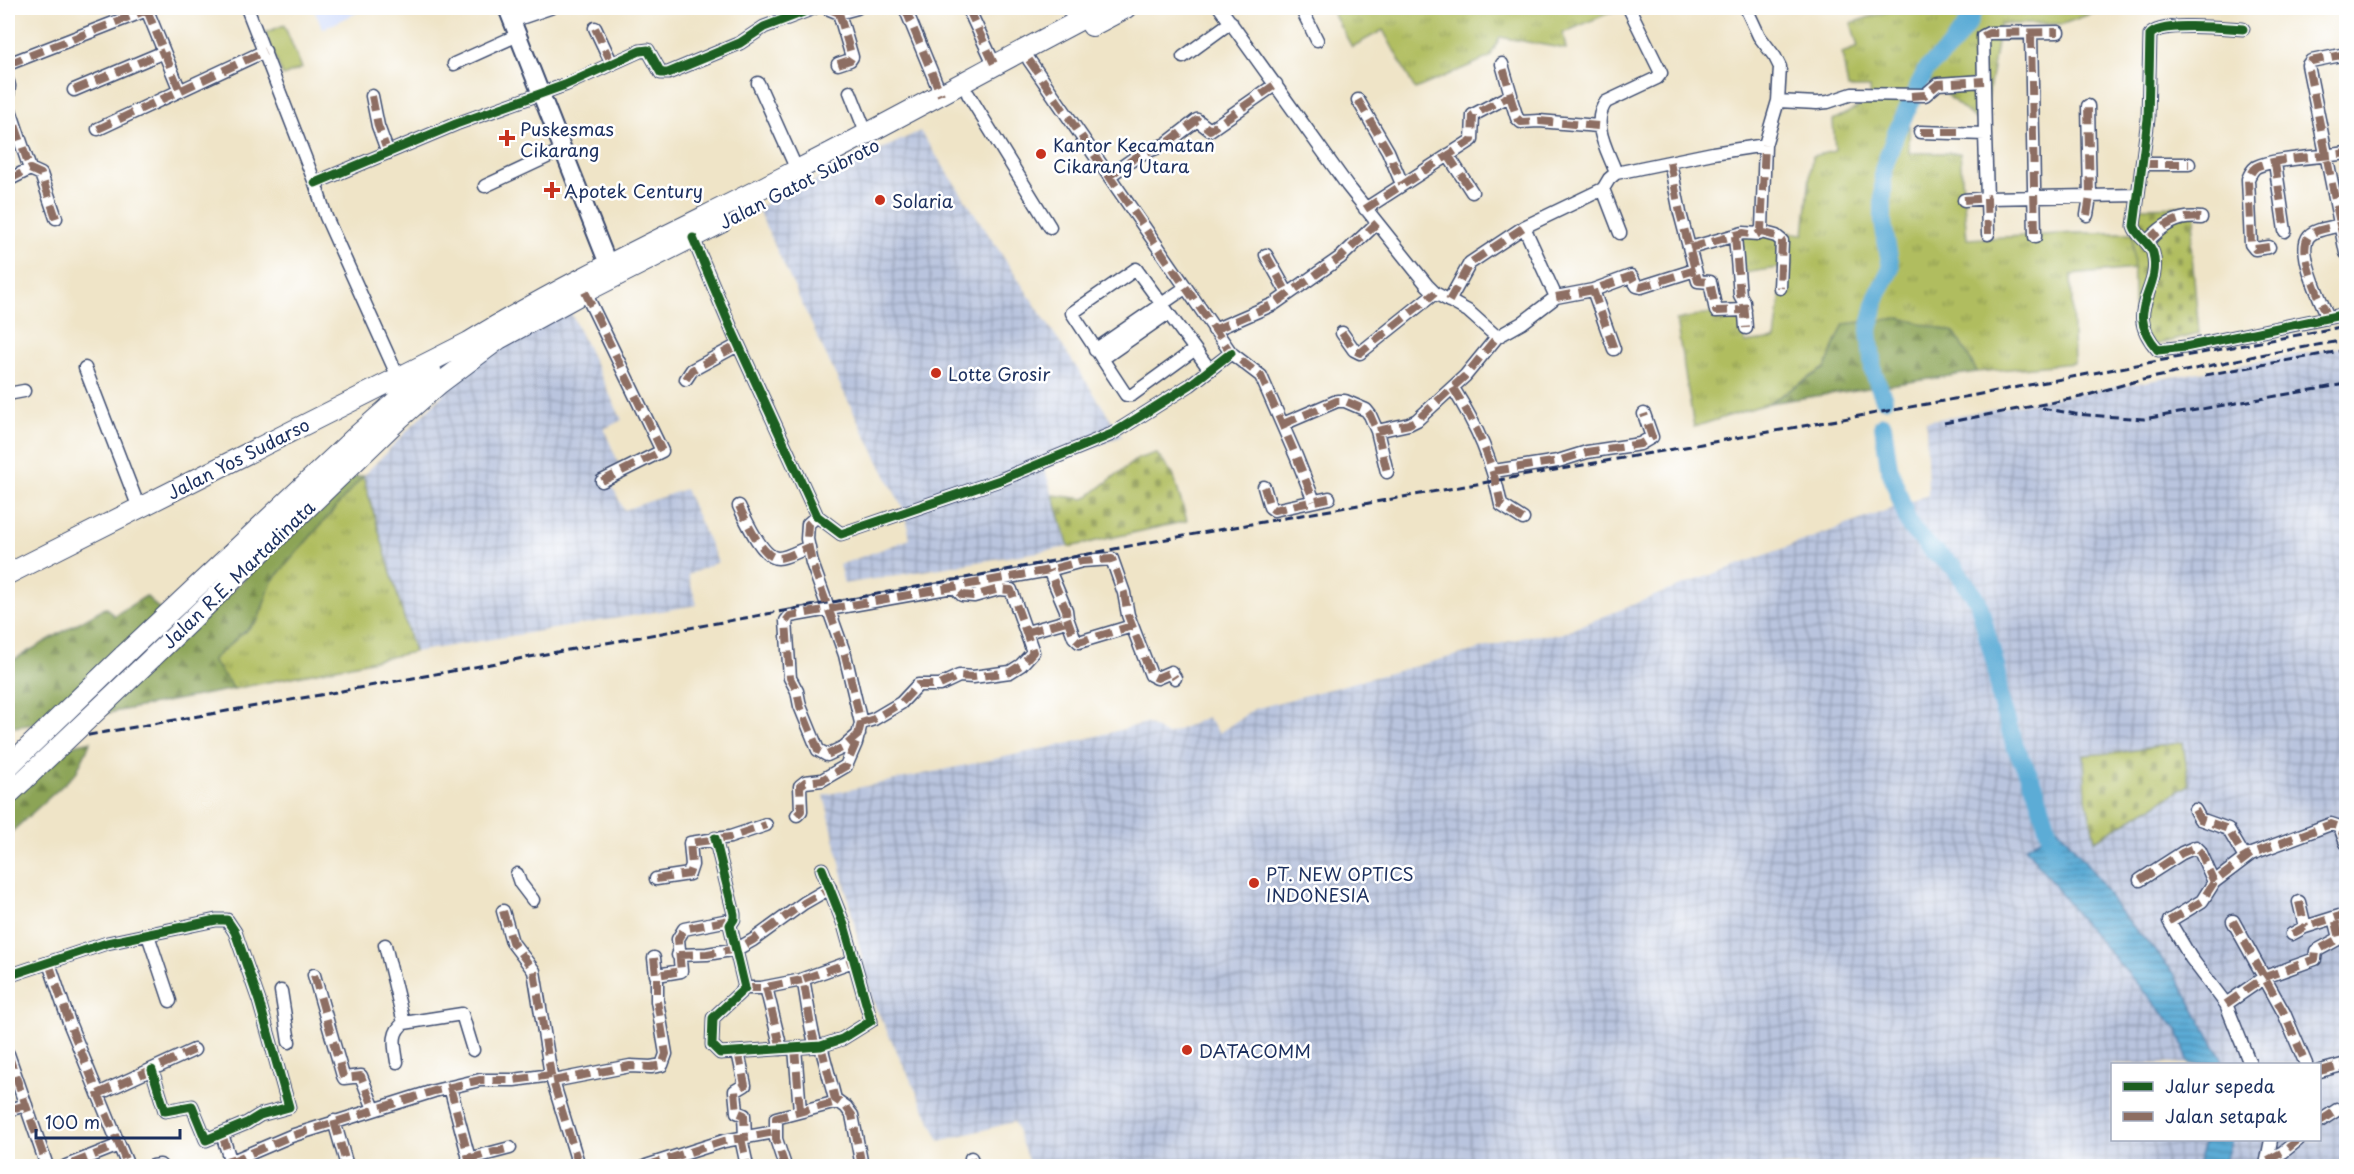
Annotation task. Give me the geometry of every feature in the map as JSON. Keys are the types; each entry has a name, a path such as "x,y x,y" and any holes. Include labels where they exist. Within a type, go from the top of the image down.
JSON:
{"highway":[{"name":"Jalan Gatot Subroto","path":"471,350 515,314 608,264 867,135 995,66 1072,14 1103,8"},
{"name":"Jalan Gatot Subroto","path":"471,350 499,339 585,292 693,238 968,94 1126,8"},
{"name":"Jalan Yos Sudarso","path":"8,574 398,377 471,350"},
{"name":"Jalan R.E. Martadinata","path":"8,767 411,386 471,350"},
{"name":"Jalan R.E. Martadinata","path":"8,795 471,350"},
{"path":"339,407 353,412 357,417 358,423 354,438"}],"main road":[{"path":"512,21 608,264"}],"street":[{"path":"247,8 266,51 341,255 398,377"},
{"path":"454,64 512,21 550,8"},
{"path":"315,183 647,50 661,73 668,73 740,43 764,27 814,8"},
{"path":"827,8 839,13 857,8"},
{"path":"905,8 941,95"},
{"path":"968,8 995,66"},
{"path":"1221,8 1365,209 1435,293 1468,311 1497,337"},
{"path":"1301,8 1317,40"},
{"path":"1616,173 1598,126 1603,106 1606,102 1657,78 1661,73 1629,8"},
{"path":"1746,8 1759,36 1775,57 1779,68 1778,101 1765,145 1761,232"},
{"path":"8,64 149,9 180,90"},
{"path":"838,64 852,57 839,13"},
{"path":"1183,57 1231,22"},
{"path":"2242,28 2174,27 2152,32 2149,39 2148,119 2134,226 2153,254 2154,268 2141,315 2142,323 2149,339 2158,350 2185,347 2346,314"},
{"path":"595,28 612,64"},
{"path":"1988,234 1983,36 1989,33 2058,32"},
{"path":"2031,34 2035,237"},
{"path":"99,129 266,51"},
{"path":"74,90 164,52"},
{"path":"2346,55 2308,63 2346,253"},
{"path":"1029,60 1214,330 1231,353 1261,376 1314,501"},
{"path":"1502,64 1517,118 1521,122 1539,120 1598,126"},
{"path":"1778,101 1817,103 1852,94 1925,95 1938,84 1984,81"},
{"path":"8,82 8,95"},
{"path":"758,83 797,170"},
{"path":"1109,176 1139,155 1166,144 1197,120 1210,130 1276,84"},
{"path":"850,92 867,135"},
{"path":"968,94 1050,227"},
{"path":"372,96 378,126 387,153"},
{"path":"1365,209 1472,140 1473,115 1510,96"},
{"path":"1358,100 1388,151 1402,184"},
{"path":"8,104 13,138 30,169 41,174 56,218"},
{"path":"2087,215 2090,197 2088,106"},
{"path":"1920,132 1985,134"},
{"path":"1449,301 1470,264 1524,227 1603,189 1616,173 1765,145"},
{"path":"485,186 562,150"},
{"path":"2269,248 2255,249 2252,244 2248,179 2250,173 2257,167 2275,163 2346,153"},
{"path":"1448,155 1472,192"},
{"path":"1670,162 1680,213 1698,281 1710,282 1716,310 1745,310"},
{"path":"2275,163 2285,231"},
{"path":"2142,164 2189,164"},
{"path":"8,180 30,169"},
{"path":"1603,189 1620,233"},
{"path":"1964,200 2138,195"},
{"path":"2147,242 2160,229 2175,220 2186,216 2201,218"},
{"path":"1214,330 1268,307 1288,294 1341,256 1377,223"},
{"path":"2328,317 2308,265 2305,246 2310,235 2315,232 2340,225"},
{"path":"1524,227 1556,297"},
{"path":"1689,248 1743,233 1756,235 1761,232 1776,236 1782,241 1780,288"},
{"path":"1735,237 1740,295 1744,299 1746,328"},
{"path":"693,238 738,345 818,516 834,530 845,534 1000,480 1120,430 1210,370 1231,353"},
{"path":"1266,255 1288,294"},
{"path":"1194,350 1129,396 1098,355 1072,313 1134,269 1210,370"},
{"path":"1377,431 1413,423 1453,388 1497,337 1522,323 1556,297 1593,290 1631,276 1636,286 1641,287 1695,270"},
{"path":"1098,355 1165,309 1185,288"},
{"path":"1593,290 1614,349"},
{"path":"585,292 662,451 602,481"},
{"path":"1342,333 1354,350 1360,353 1435,293"},
{"path":"686,379 692,370 738,345"},
{"path":"85,368 139,508"},
{"path":"1453,388 1475,426 1494,471 1500,505 1523,519"},
{"path":"8,394 24,391"},
{"path":"1283,424 1341,401 1368,412 1377,431 1387,472"},
{"path":"1494,471 1558,461 1587,452 1640,444 1652,437 1644,414"},
{"path":"1264,487 1270,507 1274,510 1329,498"},
{"path":"739,506 756,539 773,556 778,558 809,547"},
{"path":"797,815 801,812 800,786 806,782 822,780 846,766 860,729 845,655 826,608 809,547 808,524 818,516"},
{"path":"953,586 962,595 971,596 999,589 1011,590 1034,652 1015,670 995,675 959,676 940,685 920,684 901,703 860,729 834,753 827,755 820,753 790,678 786,647 787,618 826,608 953,586 1049,570 1082,561 1112,559 1132,626 1152,677 1171,672 1175,678"},
{"path":"1049,570 1066,610 1074,637 1079,642 1132,626"},
{"path":"1027,632 1063,622 1067,618"},
{"path":"2195,810 2200,819 2228,829 2245,858"},
{"path":"2249,1063 2238,1029 2226,1004 2191,958 2169,921 2205,898 2214,882 2245,858 2267,847 2331,824 2340,827 2346,843"},
{"path":"656,879 689,874 692,864 689,844 734,836 766,825"},
{"path":"715,838 734,919 730,925 746,988"},
{"path":"2140,880 2182,853 2196,848 2200,851 2214,882"},
{"path":"822,869 844,925 871,1021 842,1039 818,1046 725,1054 715,1051 712,1045 712,1022 715,1015 746,988 766,987 802,980 853,962"},
{"path":"517,874 520,883 532,900"},
{"path":"678,955 706,954 737,949 830,888"},
{"path":"2299,902 2305,927"},
{"path":"503,911 512,942 534,971 552,1078 579,1167"},
{"path":"2226,1004 2265,977 2315,959 2317,950 2338,941 2341,916 2305,927 2292,934"},
{"path":"657,975 681,971 678,939 684,928 734,919"},
{"path":"8,976 107,943 227,920 235,932 259,1001 289,1105 286,1108 260,1115 205,1140 192,1106 165,1111 152,1070"},
{"path":"2233,921 2295,1034 2305,1063"},
{"path":"148,934 170,1001"},
{"path":"384,945 404,1023"},
{"path":"222,1134 231,1164 291,1136 334,1121 480,1080 552,1078 630,1066 657,1066 664,1063 666,1054 657,1001 657,975 654,958"},
{"path":"49,963 70,1025 128,1167"},
{"path":"314,975 343,1076 344,1078 362,1077 374,1109"},
{"path":"802,980 806,993 809,1024 837,1102 846,1107 852,1115 862,1167"},
{"path":"766,987 782,1049"},
{"path":"281,991 289,1042"},
{"path":"397,1062 393,1038 395,1032 404,1023 462,1014 473,1050"},
{"path":"795,1048 800,1111"},
{"path":"98,1094 194,1050"},
{"path":"738,1052 745,1085 735,1091 734,1095 737,1112 744,1115 743,1137 747,1167"},
{"path":"8,1054 47,1167"},
{"path":"2321,1070 2346,1064"},
{"path":"450,1087 470,1163 510,1148"},
{"path":"784,1167 775,1132 776,1118 837,1102"},
{"path":"8,1110 26,1106"},
{"path":"2321,1120 2337,1110"},
{"path":"334,1121 347,1167"},
{"path":"646,1167 716,1143 775,1132"},
{"path":"2267,1163 2271,1141"},
{"path":"2267,1163 2297,1141"},
{"path":"66,1167 119,1145"},
{"path":"153,1167 160,1165 162,1167"}],"shaded area":[{"path":"313,8 367,8 323,29"},
{"path":"920,131 1122,436 1044,467 1069,547 844,584 839,565 910,539 905,513 842,389 757,208"},
{"path":"567,305 622,420 604,429 619,464 605,471 624,510 685,489 718,562 688,575 697,605 414,652 363,476 454,383 497,346"},
{"path":"2346,346 2346,1166 1030,1166 1014,1122 940,1141 872,1000 824,795 1070,743 1146,723 1167,735 1207,717 1219,733 1254,709 1529,636 1560,634 1659,594 1928,495 1926,421"}],"green space":[{"path":"1330,8 1620,8 1563,33 1566,49 1500,37 1490,57 1415,89 1383,30 1352,47"},
{"path":"1898,8 2106,8 2063,24 2000,24 1985,116 1975,119 1930,81 1910,85 1909,153 1960,153 1967,239 2077,233 2133,233 2134,269 2071,275 2074,363 1977,372 1954,332 1844,324 1825,368 1769,403 1694,427 1676,320 1745,306 1745,343 1775,339 1784,267 1744,273 1738,228 1804,234 1812,156 1835,151 1833,120 1871,101 1870,88 1848,88 1842,53 1858,47 1851,23"},
{"path":"284,25 302,68 283,76 265,33"},
{"path":"2198,206 2191,244 2199,334 2150,346 2134,311 2133,207"},
{"path":"1901,318 1954,332 1977,372 1769,403 1825,368 1844,324"},
{"path":"1156,453 1173,474 1187,521 1069,547 1053,495 1085,499 1137,459"},
{"path":"363,476 414,652 234,689 211,661 258,620 272,581"},
{"path":"363,476 272,581 258,620 212,660 234,689 103,714 8,728 8,663 106,607 114,616 146,596 185,635 344,484 354,477"},
{"path":"91,741 76,773 8,835 8,760"},
{"path":"2183,742 2189,785 2095,840 2086,798 2084,755 2123,752"}],"water":[{"path":"2058,828 2095,874 2117,908 2174,973 2224,1063 2189,1063 2178,1030 2085,925 2025,847"},
{"path":"2203,1141 2232,1141 2223,1166 2197,1166"}],"waterway":[{"path":"1884,399 1873,371 1869,330 1877,296 1891,268 1883,223 1883,170 1896,133 1926,70 1953,44 1970,20 1974,8"},
{"path":"1883,425 1889,467 1910,527 1933,551 1954,567 1978,601 1996,667 2000,699 2015,746 2035,787 2056,855"}],"railway":[{"path":"8,749 314,696 2346,326"},
{"path":"1944,423 2081,397 2133,382 2260,355 2346,340"},
{"path":"2205,375 2346,350"},
{"path":"2042,408 2075,414 2144,419 2346,384"}],"marked path":[{"path":"8,64 152,8"},
{"path":"827,8 839,13 857,8"},
{"path":"905,8 941,95"},
{"path":"968,8 995,66"},
{"path":"147,10 180,91"},
{"path":"838,64 852,57 839,13"},
{"path":"595,28 612,64"},
{"path":"1983,36 1989,33 2058,32"},
{"path":"2031,34 2035,237"},
{"path":"98,129 265,51"},
{"path":"74,90 164,52"},
{"path":"2346,54 2311,61 2308,65 2346,253"},
{"path":"1029,60 1231,353 1261,376 1314,501"},
{"path":"1365,209 1472,140 1473,115 1511,95 1502,64"},
{"path":"1911,96 1925,95 1938,84 1984,81"},
{"path":"8,82 8,95"},
{"path":"1109,176 1139,155 1166,144 1197,120 1210,130 1276,84"},
{"path":"372,96 378,126 388,153"},
{"path":"1510,96 1517,118 1521,122 1539,121 1598,126"},
{"path":"1358,100 1388,151 1402,184"},
{"path":"8,104 30,169"},
{"path":"2087,215 2090,197 2088,106"},
{"path":"1920,132 1963,132"},
{"path":"1690,248 1743,233 1756,235 1761,232 1765,145"},
{"path":"2269,247 2255,249 2251,244 2248,179 2253,169 2275,162 2346,153"},
{"path":"1448,155 1472,192"},
{"path":"1670,162 1680,213 1698,281 1710,282 1716,311 1745,310"},
{"path":"2275,163 2285,231"},
{"path":"2142,164 2189,164"},
{"path":"8,180 30,169 41,174 56,218"},
{"path":"1964,200 1987,198 1988,234"},
{"path":"2147,242 2171,222 2185,218 2201,218"},
{"path":"1214,330 1274,304 1341,257 1377,223"},
{"path":"2328,317 2307,264 2306,243 2309,236 2315,232 2340,225"},
{"path":"1449,301 1470,263 1524,227"},
{"path":"1761,232 1776,236 1782,241 1780,288"},
{"path":"1735,236 1740,295 1744,302 1746,328"},
{"path":"1266,255 1288,294"},
{"path":"1556,297 1593,290 1631,276 1637,286 1641,287 1695,270"},
{"path":"1593,290 1614,349"},
{"path":"585,292 662,451 602,481"},
{"path":"1342,333 1354,350 1360,353 1435,293"},
{"path":"1377,431 1417,420 1465,376 1497,337"},
{"path":"686,379 692,370 738,345"},
{"path":"1453,388 1483,445 1501,505 1523,519"},
{"path":"1283,424 1337,401 1345,401 1366,410 1377,431 1387,472"},
{"path":"1494,471 1558,461 1587,452 1640,444 1652,437 1644,414"},
{"path":"1264,487 1270,507 1274,510 1329,498"},
{"path":"739,506 760,545 772,556 785,557 809,547"},
{"path":"797,815 801,811 800,786 805,782 822,780 846,766 856,743 861,723 845,655 812,563 807,539 808,524 817,516"},
{"path":"859,734 844,747 827,755 818,750 800,706 797,691 790,678 786,621 790,616 1049,570 1082,561 1112,559 1124,593 1128,615 1151,675 1157,678 1171,672 1175,678"},
{"path":"1027,632 1063,622 1067,618 1066,610 1049,570"},
{"path":"861,723 874,719 901,703 918,685 940,685 959,676 973,677 1010,672 1021,665 1033,652 1011,590 999,589 974,596 962,595 953,586"},
{"path":"1067,618 1074,637 1079,642 1132,626"},
{"path":"2195,810 2200,819 2228,829 2245,858"},
{"path":"2169,921 2202,901 2214,882 2251,854 2331,824 2340,827 2346,843"},
{"path":"656,879 689,874 692,865 690,843 730,837 766,825"},
{"path":"2140,880 2182,853 2196,847 2214,882"},
{"path":"678,955 707,954 737,949 830,888"},
{"path":"2299,902 2305,927"},
{"path":"503,911 512,942 534,971 551,1075 579,1166"},
{"path":"2292,934 2305,927 2346,914"},
{"path":"2226,1004 2265,977 2315,959 2316,951 2340,938 2335,918"},
{"path":"553,1081 630,1066 662,1065 666,1054 657,1001 657,975 681,971 678,939 684,929 734,919"},
{"path":"2233,921 2284,1013 2306,1063"},
{"path":"654,958 657,975"},
{"path":"816,1046 803,979 853,961"},
{"path":"49,963 70,1025 119,1145 66,1166"},
{"path":"314,975 343,1076 344,1078 361,1076 374,1109"},
{"path":"745,988 761,988 802,980"},
{"path":"766,987 781,1049"},
{"path":"821,1046 835,1099 852,1115 862,1166"},
{"path":"795,1048 800,1111"},
{"path":"98,1094 194,1050"},
{"path":"738,1052 745,1085 735,1091 737,1112 744,1115 745,1137"},
{"path":"8,1054 47,1166"},
{"path":"2321,1071 2346,1064"},
{"path":"230,1162 291,1136 434,1091 480,1080 514,1080 551,1075"},
{"path":"450,1087 471,1166"},
{"path":"785,1166 776,1139 776,1118 837,1102"},
{"path":"8,1110 26,1105"},
{"path":"2321,1120 2337,1110"},
{"path":"334,1121 347,1166"},
{"path":"646,1166 724,1141 775,1132"},
{"path":"222,1134 232,1166"},
{"path":"741,1138 747,1166"},
{"path":"2268,1160 2297,1141"},
{"path":"119,1145 128,1166"},
{"path":"468,1159 510,1148"},
{"path":"971,1158 974,1166"},
{"path":"153,1166 161,1166"}],"cycle path":[{"path":"315,183 456,124 565,85 640,51 648,50 661,73 668,73 740,43 764,27 814,8"},
{"path":"2243,29 2179,27 2166,28 2150,35 2148,119 2134,226 2153,253 2155,266 2145,300 2143,323 2148,336 2158,350 2185,347 2346,314"},
{"path":"693,238 734,335 817,516 841,534 1000,480 1112,434 1190,385 1231,353"},
{"path":"715,838 734,914 730,925 745,988 713,1018 712,1045 720,1053 821,1046 842,1039 871,1021 844,925 822,869"},
{"path":"8,976 107,943 216,920 227,920 235,932 259,1001 289,1107 260,1115 206,1140 192,1106 165,1111 152,1070"}],"place":[{"name":"Puskesmas Cikarang","path":"507,138"},
{"name":"Kantor Kecamatan Cikarang Utara","path":"1041,154"},
{"name":"Apotek Century","path":"552,190"},
{"name":"Solaria","path":"880,200"},
{"name":"Lotte Grosir","path":"936,373"},
{"name":"PT. NEW OPTICS INDONESIA","path":"1254,883"},
{"name":"DATACOMM","path":"1187,1050"}]}
